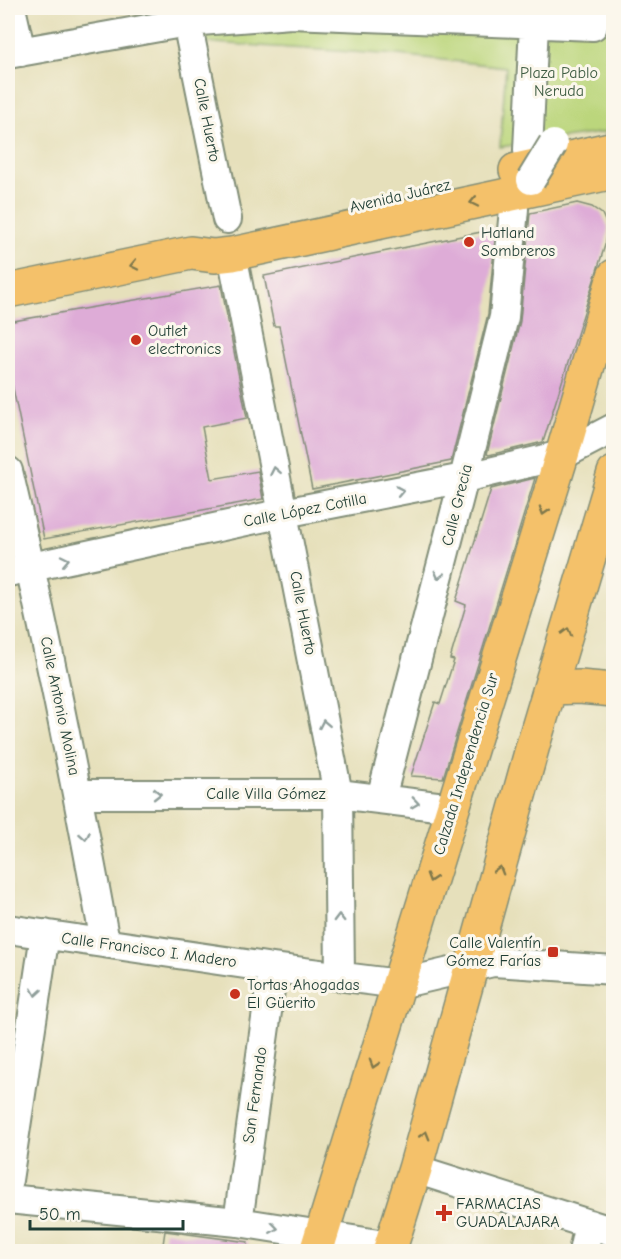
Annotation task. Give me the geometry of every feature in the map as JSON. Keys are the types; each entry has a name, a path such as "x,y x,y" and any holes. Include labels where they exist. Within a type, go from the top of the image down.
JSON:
{"main road":[{"name":"Avenida Juárez","path":"8,291 191,253 228,235 614,147"},
{"name":"Avenida Juárez","path":"191,253 214,256 232,254 614,172"},
{"name":"Calzada Independencia Sur","path":"319,1243 562,455 614,276"},
{"path":"390,1249 415,1169 614,473"},
{"path":"551,688 579,687 614,690"}],"street":[{"path":"11,8 14,53 187,21 291,10 534,24 594,17"},
{"name":"Calle Huerto","path":"187,21 227,219"},
{"path":"531,180 540,147 534,24"},
{"name":"Calle Grecia","path":"381,798 504,317 514,209"},
{"name":"Calle Huerto","path":"232,254 338,794 340,976"},
{"name":"Calle López Cotilla","path":"19,569 464,478 562,455 606,432"},
{"name":"Calle Antonio Molina","path":"8,471 19,569 78,794 105,942"},
{"name":"Calle Villa Gómez","path":"78,794 338,794 453,808"},
{"name":"Calle Francisco I. Madero","path":"8,929 399,984"},
{"path":"8,1180 45,934"},
{"path":"399,984 493,962 614,970"},
{"name":"San Fernando","path":"238,1222 273,968"},
{"path":"415,1169 595,1236"},
{"path":"8,1199 238,1222 319,1243 390,1249"}],"green space":[{"name":"Plaza Pablo Neruda","path":"192,8 613,8 613,131 500,147 506,67 398,55 199,42"}],"building":[{"path":"577,203 592,207 602,214 608,227 606,242 543,442 489,455 487,454 520,321 530,213"},
{"path":"496,229 488,314 451,461 312,489 279,326 274,326 264,276"},
{"path":"221,285 247,418 202,427 212,479 258,471 263,499 44,539 8,364 8,322"},
{"path":"535,478 443,778 411,776 435,702 440,704 454,660 450,659 466,605 456,601 491,489"},
{"path":"165,1231 248,1242 247,1251 162,1251"}],"place":[{"name":"Hatland Sombreros","path":"469,242"},
{"name":"Outlet electronics","path":"136,340"},
{"name":"Calle Valentín Gómez Farías","path":"553,952"},
{"name":"Tortas Ahogadas El Güerito","path":"235,994"},
{"name":"FARMACIAS GUADALAJARA","path":"444,1213"}]}
